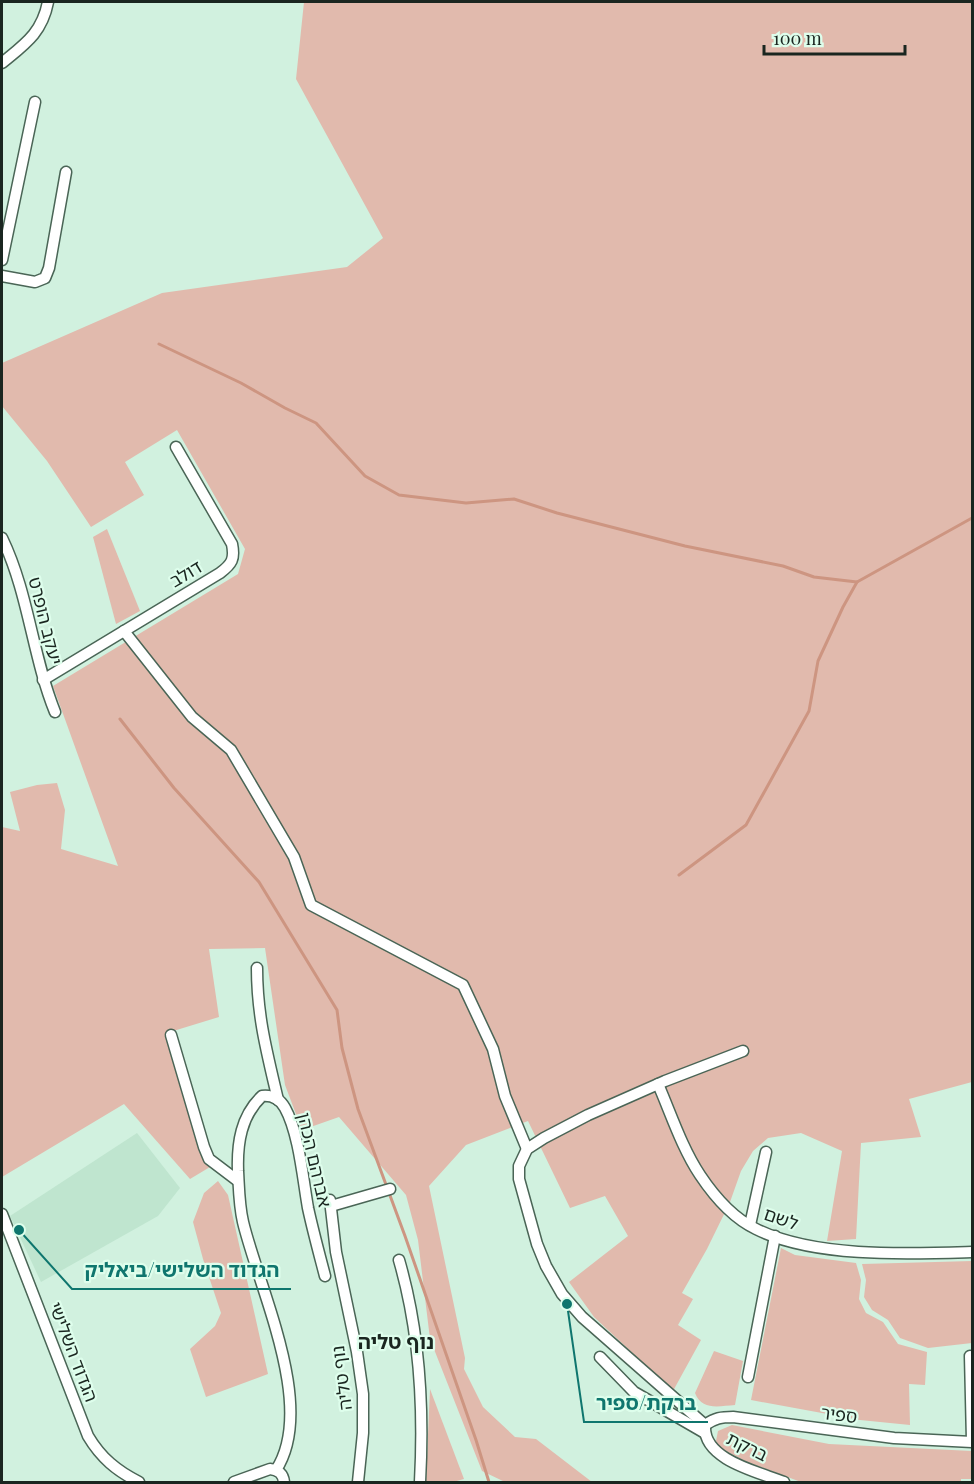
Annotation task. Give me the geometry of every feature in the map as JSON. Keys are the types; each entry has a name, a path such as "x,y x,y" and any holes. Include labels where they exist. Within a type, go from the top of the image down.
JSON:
{"street":[{"path":"2,63 33,37 45,17 48,2"},
{"path":"2,260 35,102"},
{"path":"2,276 35,282 45,278 49,268 66,172"},
{"name":"דולב","path":"43,680 220,573 231,564 234,555 226,531 176,447"},
{"name":"יעקב הופרט","path":"2,538 24,597 43,680 54,712"},
{"path":"124,631 192,717 231,750 294,857 311,905 463,985 493,1049 504,1096 527,1149"},
{"path":"258,968 258,1010 278,1100"},
{"path":"171,1035 209,1159 238,1181"},
{"path":"705,1429 582,1317 553,1282 537,1244 519,1179 519,1166 527,1149 588,1115 658,1084 743,1051"},
{"name":"לשם","path":"658,1084 692,1162 701,1177 718,1199 750,1225 775,1236 812,1246 927,1253 972,1252"},
{"name":"אברהם הכהן","path":"276,1470 285,1457 289,1437 291,1413 289,1388 284,1361 244,1224 238,1181 238,1137 254,1103 262,1096 270,1095 286,1109 303,1172 308,1207 325,1276"},
{"path":"750,1225 766,1152"},
{"name":"נוף טליה","path":"358,1482 363,1433 363,1394 357,1352 336,1252 330,1203 390,1189"},
{"name":"הגדוד השלישי","path":"2,1214 86,1430 102,1457 114,1468 139,1482"},
{"path":"748,1377 775,1236"},
{"path":"399,1260 408,1289 419,1366 422,1444 420,1482"},
{"path":"970,1356 972,1442"},
{"name":"ברקת","path":"600,1357 634,1392 705,1429 707,1443 717,1453 735,1463 784,1482"},
{"name":"ספיר","path":"705,1429 712,1420 720,1417 733,1417 894,1438 972,1442"},
{"path":"234,1482 264,1470 276,1470 282,1474 284,1482"}],"shaded area":[{"path":"304,2 972,2 972,1082 909,1099 921,1137 861,1143 856,1239 827,1241 842,1151 801,1133 768,1138 753,1151 741,1171 730,1202 707,1249 682,1293 693,1299 678,1325 701,1340 673,1391 594,1317 569,1282 628,1236 605,1196 570,1208 528,1121 466,1145 429,1186 465,1358 464,1369 483,1407 515,1437 536,1439 592,1482 505,1482 482,1471 430,1339 418,1240 406,1195 339,1117 302,1130 285,1085 265,948 209,949 219,1017 170,1032 210,1167 190,1179 124,1104 2,1177 2,827 20,831 10,792 57,783 65,810 61,849 118,866 53,686 238,574 245,549 177,430 125,462 144,495 91,527 47,461 2,406 2,363 162,293 347,267 383,238 296,79"},
{"path":"107,529 140,611 116,624 93,537"},
{"path":"137,1133 180,1188 158,1216 41,1282 10,1216"},
{"path":"218,1181 228,1195 268,1374 206,1397 190,1349 215,1326 221,1313 193,1222 204,1193"},
{"path":"781,1248 795,1255 856,1263 861,1280 859,1299 866,1313 883,1322 898,1344 927,1352 925,1385 909,1384 910,1425 860,1420 751,1400"},
{"path":"972,1261 972,1343 928,1348 900,1338 888,1320 872,1310 864,1297 866,1280 862,1264"},
{"path":"714,1351 743,1361 735,1405 707,1405 698,1399 695,1393"},
{"path":"430,1389 464,1479 453,1482 426,1482"},
{"path":"732,1425 829,1444 972,1451 972,1479 961,1479 961,1482 801,1482 745,1461 720,1448 716,1441 718,1431"}],"waterway":[{"path":"159,344 241,383 316,423 365,476 399,495 466,503 514,499 557,513 685,546 783,566 814,577 857,582 972,518"},
{"path":"679,875 746,825 809,711 818,661 857,582"},
{"path":"120,719 174,788 259,882 337,1010 342,1048 358,1109 405,1236 489,1482"}],"place":[{"name":"הגדוד השלישי/ביאליק","path":"19,1230"},
{"name":"ברקת/ספיר","path":"567,1304"}],"district":[{"name":"נוף טליה","path":"396,1342"}]}
